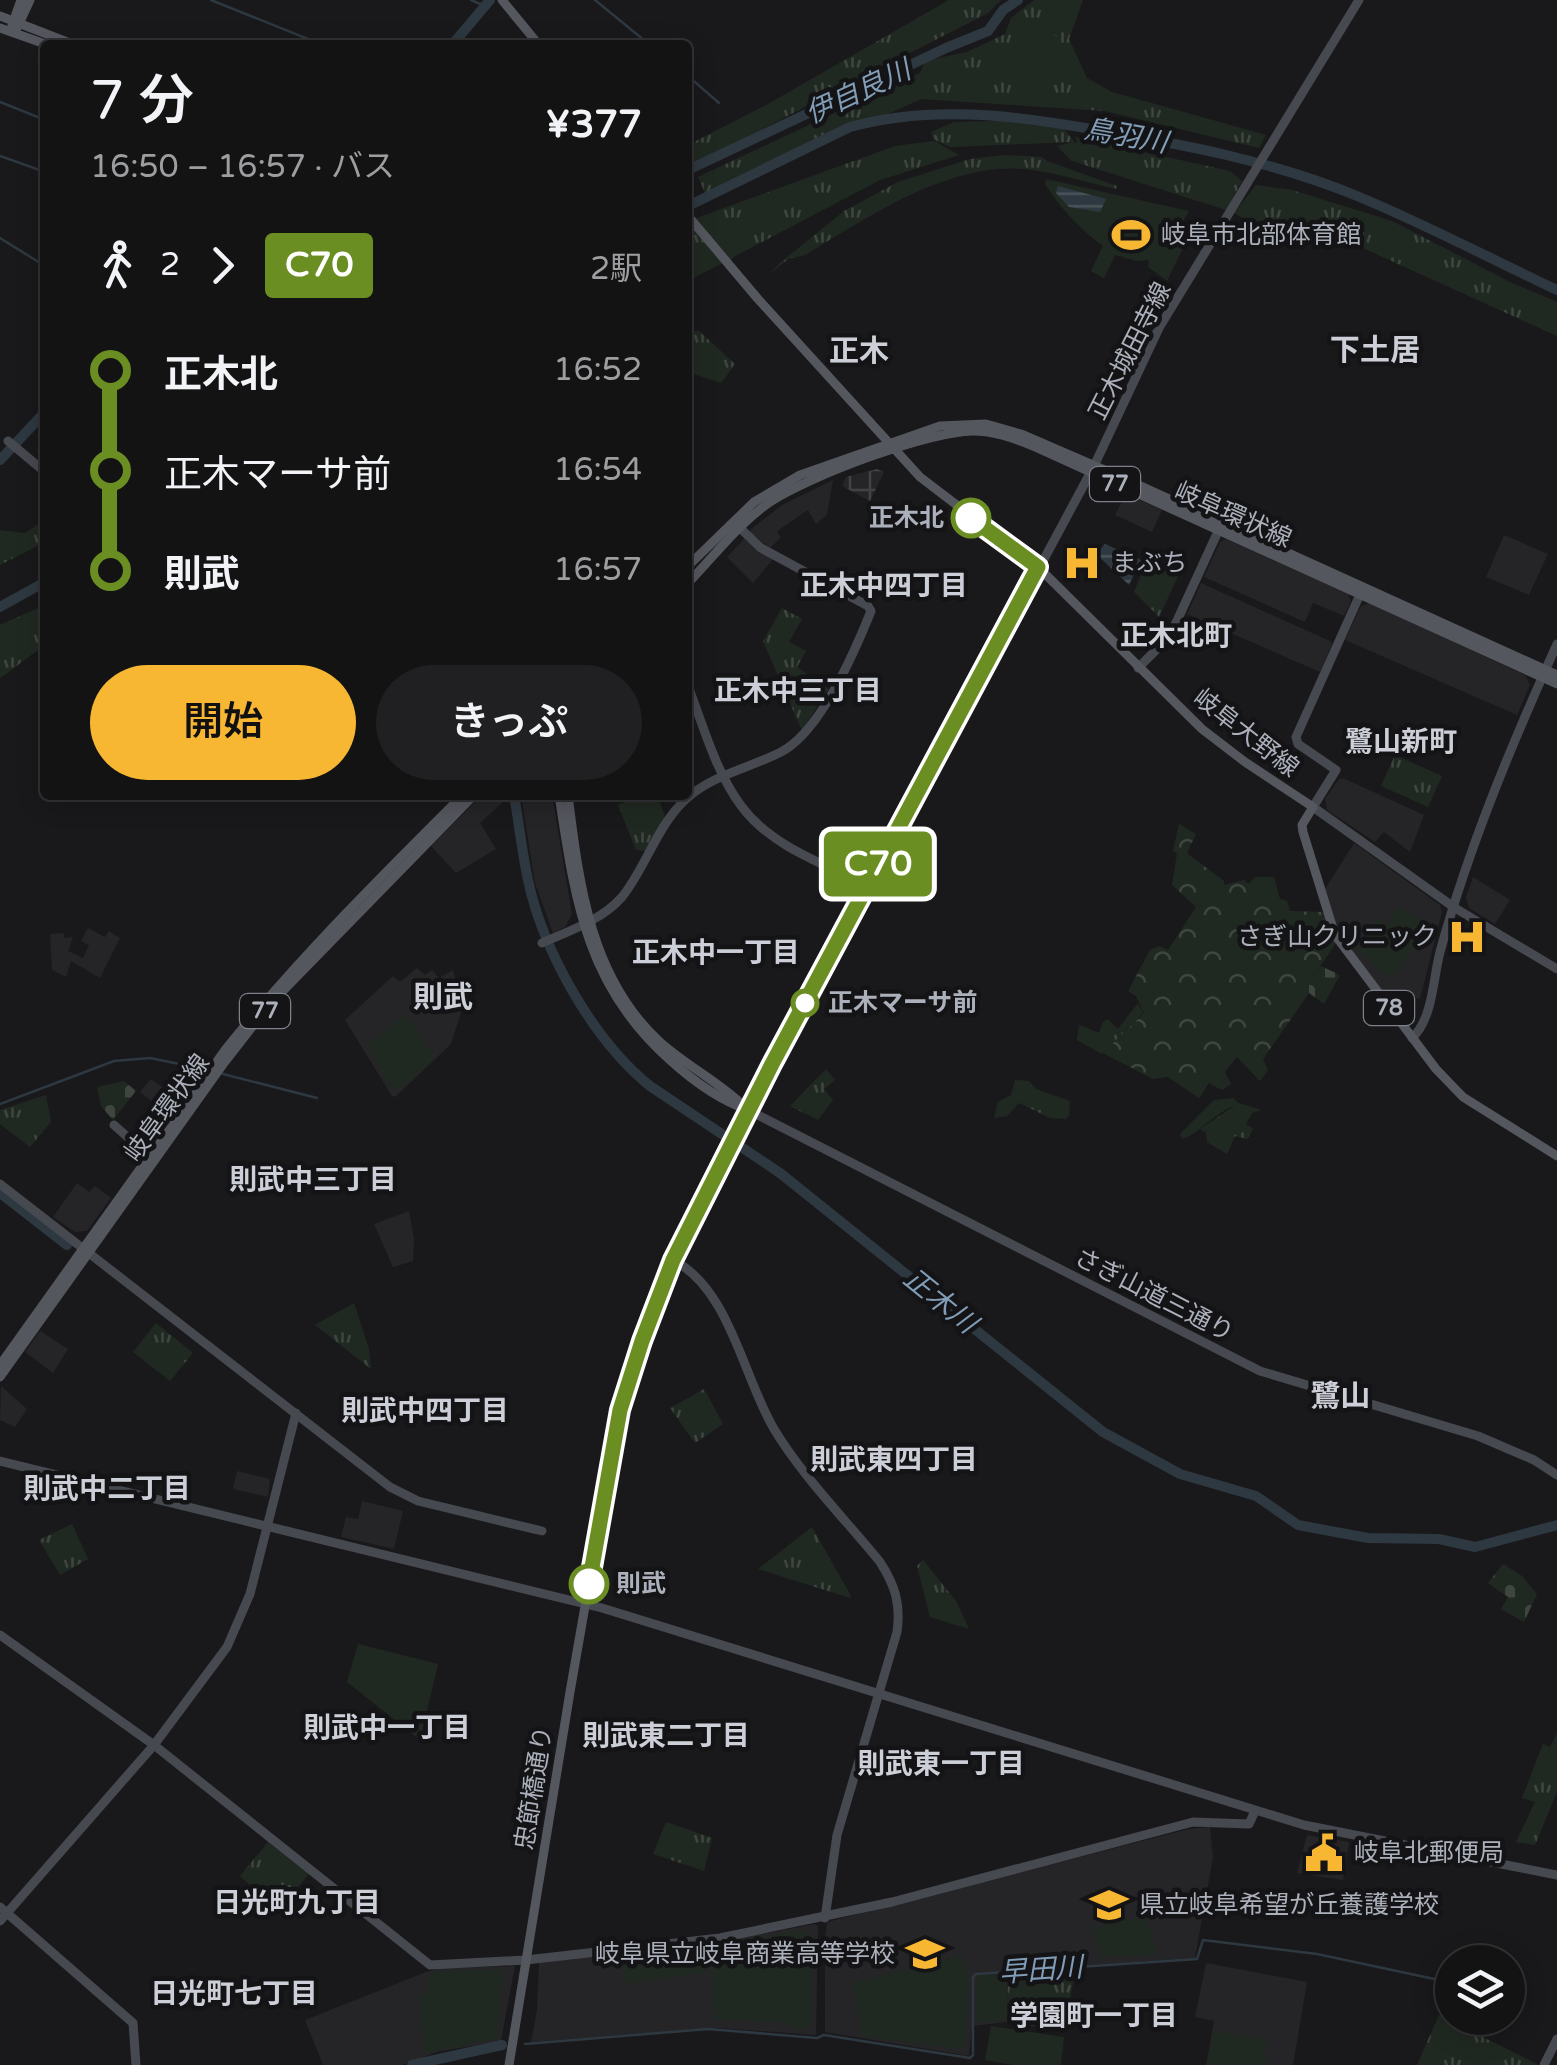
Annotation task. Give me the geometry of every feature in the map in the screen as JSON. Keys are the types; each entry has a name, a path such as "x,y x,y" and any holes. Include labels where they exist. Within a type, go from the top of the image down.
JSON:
{"main road":[{"path":"17,22 21,0"},
{"path":"11,33 30,0"},
{"path":"506,1 538,40"},
{"path":"0,16 62,40"},
{"path":"0,28 40,42"},
{"name":"岐阜大野線","path":"692,221 727,268"},
{"name":"岐阜大野線","path":"692,229 888,448 937,492 1037,569 1230,752 1313,807 1302,825 1303,832 1335,935 1456,1091 1557,1156"},
{"name":"岐阜環状線","path":"692,578 740,528 785,492 940,426 986,424 1021,434 1362,589 1544,673 1557,684"},
{"name":"岐阜環状線","path":"692,562 738,515 769,491 800,475 888,448"},
{"name":"岐阜環状線","path":"1544,673 1557,675"},
{"name":"岐阜環状線","path":"0,1377 225,1050 264,1001 458,800"},
{"name":"岐阜環状線","path":"0,1365 270,1004 469,800"},
{"path":"560,800 586,923 617,989 636,1016 686,1064 748,1110"},
{"path":"569,800 586,923"},
{"name":"忠節橋通り","path":"509,2065 620,1410 673,1260 748,1110"}],"street":[{"name":"正木城田寺線","path":"1092,469 1159,328 1359,0"},
{"path":"8,441 40,467"},
{"path":"748,1110 1092,469"},
{"path":"1138,668 1170,636 1220,526"},
{"path":"692,794 787,748 810,728 871,611 761,548 740,528"},
{"path":"1362,589 1296,737 1298,744 1336,770 1313,807 1455,908 1557,969"},
{"path":"1412,1038 1421,1028 1492,796 1557,644"},
{"path":"692,696 724,776 742,808 764,830 866,885"},
{"path":"547,941 586,923 620,898 686,800"},
{"name":"さぎ山道三通り","path":"748,1110 1260,1372 1478,1436 1534,1460 1557,1475"},
{"path":"114,1125 149,1156"},
{"path":"0,1184 404,1495 542,1530"},
{"path":"673,1260 695,1274 711,1294 772,1426 892,1579 898,1600 899,1621 836,1835 825,1918"},
{"path":"136,2065 136,2026 2,1914 154,1745 228,1648 250,1594 296,1413"},
{"path":"0,1461 585,1604 1304,1825 1557,1875"},
{"path":"0,1636 154,1745 426,1963 526,1960 720,1938 825,1918 1193,1822 1249,1824 1256,1811"},
{"path":"1547,2065 1557,2039"},
{"path":"1547,2065 1557,2052"}],"shaded area":[{"path":"1058,186 1106,199 1100,212 1069,207 1056,193"},
{"path":"877,469 884,472 870,501 842,486 846,477"},
{"path":"833,480 827,515 816,524 808,510 777,532 781,537 770,548 751,533 782,505"},
{"path":"1126,494 1162,510 1152,532 1115,515"},
{"path":"1504,535 1548,554 1529,595 1486,577"},
{"path":"745,538 774,558 753,583 727,557"},
{"path":"1226,539 1348,594 1351,601 1344,616 1313,603 1305,622 1204,577 1220,542"},
{"path":"1105,544 1141,560 1129,585 1096,554"},
{"path":"1201,583 1330,641 1320,672 1187,614"},
{"path":"1369,603 1525,675 1530,685 1517,715 1345,640 1361,606"},
{"path":"1343,778 1424,815 1410,852 1384,832 1375,842 1327,810 1325,799"},
{"path":"477,800 505,800 480,823 496,849 456,873 431,846"},
{"path":"522,800 553,800 572,914 565,927 553,933 535,883"},
{"path":"1354,843 1440,905 1442,912 1420,999 1413,997 1412,1001 1397,991 1388,1004 1338,932 1325,889"},
{"path":"1473,877 1510,900 1495,924 1469,908 1466,897"},
{"path":"88,928 105,937 109,931 120,938 100,978 71,961 66,977 52,970 50,934 73,937 68,951 83,958 89,945 81,941"},
{"path":"417,968 425,975 432,970 439,978 453,970 462,1009 451,1044 395,1097 345,1020 393,976 400,982"},
{"path":"151,1079 166,1090 174,1079 189,1090 171,1116 140,1092"},
{"path":"77,1183 89,1192 95,1186 111,1198 87,1231 75,1232 53,1217"},
{"path":"409,1211 413,1261 393,1267 374,1224"},
{"path":"40,1331 68,1349 53,1373 25,1352"},
{"path":"1,1386 27,1409 15,1427 0,1420"},
{"path":"237,1471 270,1479 268,1497 233,1489"},
{"path":"362,1501 403,1511 394,1549 341,1537 346,1517 358,1519"},
{"path":"1210,1827 1213,1857 1195,1958 1008,1971 1007,2022 972,2026 969,2056 825,2032 827,1923 1189,1829"},
{"name":"岐阜北郵便局","path":"1307,1835 1349,1842 1343,1880 1297,1873"},
{"path":"815,1924 816,2035 719,2028 531,2042 539,1962 709,1944"},
{"path":"1206,1963 1307,1982 1293,2065 1206,2065 1214,2021 1195,2017"},
{"path":"515,1966 501,2041 437,2052 402,2065 323,2065 305,2020 426,1972"}],"green space":[{"path":"949,0 1001,0 988,13 692,165 692,143"},
{"path":"1034,0 1083,0 1069,39 1087,78 1112,92 1266,135 1259,148 1105,111 921,99 706,195 698,177 920,73 925,61 967,52 1005,34 1011,18"},
{"path":"1056,35 1071,68 1023,88 1010,57"},
{"path":"998,121 1064,129 1075,143 1075,137 1230,171 1242,181 1226,210 1072,161 1057,146 1073,142 950,147 933,139 931,132 954,122"},
{"path":"934,141 959,155 880,180 692,279 692,220 895,146"},
{"path":"1005,155 1042,157 1117,186 1116,189 1033,170 973,173 913,193 805,255 788,259 769,275 844,211 898,182 970,159"},
{"name":"岐阜市北部体育館","path":"1046,179 1189,211 1172,240 1184,246 1167,281 1148,267 1149,260 1115,255 1104,278 1091,271 1103,246 1063,209 1045,184"},
{"path":"1256,185 1292,190 1392,221 1557,302 1557,336 1332,234 1250,222 1234,213"},
{"path":"698,330 735,364 721,383 692,373 692,332"},
{"path":"40,523 40,545 0,565 0,530 25,533"},
{"path":"1147,560 1179,574 1159,617 1134,592"},
{"path":"40,607 40,650 0,678 0,625"},
{"path":"782,608 802,619 789,642 806,651 797,667 828,689 802,731 763,641"},
{"path":"1395,755 1442,776 1428,807 1381,786"},
{"path":"630,800 659,800 665,816 645,851 636,850 618,805"},
{"path":"1179,824 1196,834 1187,853 1224,881 1224,885 1244,880 1249,884 1255,877 1274,877 1280,899 1287,901 1290,911 1323,912 1336,943 1309,983 1309,993 1263,1059 1268,1070 1260,1081 1237,1057 1225,1072 1231,1084 1222,1090 1209,1083 1199,1098 1168,1077 1153,1079 1103,1053 1144,1013 1136,996 1128,991 1150,950 1159,946 1168,950 1196,907 1172,885"},
{"path":"1400,905 1428,926 1396,973 1385,977 1356,949 1377,919 1387,925"},
{"path":"1321,966 1340,975 1324,1004 1309,993 1309,983"},
{"path":"1138,1003 1143,1013 1102,1054 1077,1040 1079,1025 1099,1033 1108,1019 1118,1029"},
{"path":"404,1015 424,1038 432,1061 400,1089 392,1088 367,1046"},
{"path":"826,1069 835,1080 824,1089 833,1100 818,1120 790,1106"},
{"path":"1015,1080 1029,1081 1036,1089 1070,1101 1069,1116 1050,1118 1019,1103 1007,1116 994,1118 998,1102 1011,1095"},
{"path":"124,1081 136,1091 113,1120 101,1106 97,1087"},
{"path":"46,1095 51,1122 30,1147 0,1124 0,1110"},
{"path":"1233,1098 1239,1104 1182,1139 1180,1134 1214,1100"},
{"path":"1239,1103 1261,1110 1252,1113 1246,1124 1253,1129 1247,1139 1235,1136 1227,1154 1207,1142 1206,1133 1200,1129"},
{"path":"354,1303 369,1349 371,1369 315,1325"},
{"path":"156,1323 193,1353 170,1381 133,1352"},
{"path":"704,1389 723,1424 695,1443 670,1408"},
{"path":"72,1524 88,1559 60,1575 39,1540"},
{"path":"812,1527 851,1596 850,1598 758,1569"},
{"path":"923,1560 956,1601 969,1629 930,1617 917,1566"},
{"path":"1503,1564 1522,1576 1537,1594 1524,1622 1501,1609 1508,1597 1488,1583"},
{"path":"358,1644 438,1664 420,1740 347,1682"},
{"path":"1557,1733 1557,1792 1535,1845 1516,1842 1535,1802 1522,1798 1543,1744 1550,1747"},
{"path":"666,1822 712,1838 704,1871 653,1854"},
{"path":"268,1842 309,1874 278,1910 240,1876"},
{"path":"1146,1915 1157,1955 1101,1957 1092,1928"},
{"path":"800,1930 810,1937 812,2023 808,2029 791,2028 785,2022 715,2020 710,1947"},
{"path":"705,1945 708,1972 625,1984 622,1955"},
{"path":"962,1955 968,1969 967,2044 961,2049 863,2036 852,1983"},
{"path":"454,1969 503,1970 497,2034 493,2039 425,2054 418,1996 429,1991 426,1982 431,1973"},
{"path":"1075,1970 1065,2031 1007,2022 1008,1974"},
{"path":"978,1975 1006,1975 1006,2020 977,2023"},
{"path":"1435,2024 1435,2035 1479,2035 1537,2064 1537,2065 1417,2065"},
{"path":"991,2026 1064,2037 1061,2065 1013,2065 985,2060"},
{"path":"1213,2031 1267,2040 1264,2059 1269,2061 1268,2065 1207,2065"}],"waterway":[{"path":"211,0 311,40"},
{"path":"471,0 485,6"},
{"path":"456,40 490,0"},
{"path":"595,0 644,40"},
{"name":"伊自良川","path":"692,168 988,31 1003,10 1018,0"},
{"path":"692,79 719,103"},
{"path":"0,102 40,118"},
{"name":"鳥羽川","path":"692,204 850,127 910,116 1001,116 1159,141 1292,173 1382,207 1557,290"},
{"path":"0,156 40,170"},
{"path":"0,238 40,263"},
{"path":"0,460 40,417"},
{"name":"伊自良川","path":"0,607 40,585"},
{"name":"正木川","path":"515,800 528,880 545,936 590,1019 629,1067 650,1086 780,1173 1103,1432 1180,1474 1256,1496 1298,1525 1368,1538 1439,1539 1475,1547 1557,1525"},
{"path":"0,1104 114,1061 150,1058 204,1069"},
{"path":"223,1074 317,1098"},
{"path":"0,1193 67,1245"},
{"name":"早田川","path":"525,2044 708,2029 817,2038 824,2035 970,2058 976,1974 1197,1959 1203,1940 1317,1954 1435,1979"},
{"name":"早田川","path":"412,2065 502,2045"}],"bus line":[{"name":"C70","path":"589,1584 620,1410 673,1260 772,1064 1038,567 971,518"}],"place":[{"name":"岐阜市北部体育館","path":"1131,235"},
{"name":"正木北","path":"971,518"},
{"name":"まぶち","path":"1082,563"},
{"name":"さぎ山クリニック","path":"1467,937"},
{"name":"正木マーサ前","path":"805,1003"},
{"name":"則武","path":"589,1584"},
{"name":"岐阜北郵便局","path":"1324,1853"},
{"name":"県立岐阜希望が丘養護学校","path":"1109,1905"},
{"name":"岐阜県立岐阜商業高等学校","path":"925,1954"}],"district":[{"name":"下土居","path":"1375,350"},
{"name":"正木","path":"859,351"},
{"name":"正木中四丁目","path":"884,586"},
{"name":"正木北町","path":"1176,636"},
{"name":"正木中三丁目","path":"798,691"},
{"name":"鷺山新町","path":"1401,742"},
{"name":"正木中一丁目","path":"716,953"},
{"name":"則武","path":"443,997"},
{"name":"則武中三丁目","path":"313,1180"},
{"name":"鷺山","path":"1340,1396"},
{"name":"則武中四丁目","path":"425,1411"},
{"name":"則武東四丁目","path":"894,1460"},
{"name":"則武中二丁目","path":"107,1489"},
{"name":"則武中一丁目","path":"387,1728"},
{"name":"則武東二丁目","path":"666,1736"},
{"name":"則武東一丁目","path":"941,1764"},
{"name":"日光町九丁目","path":"297,1903"},
{"name":"日光町七丁目","path":"234,1994"},
{"name":"学園町一丁目","path":"1094,2016"}]}
